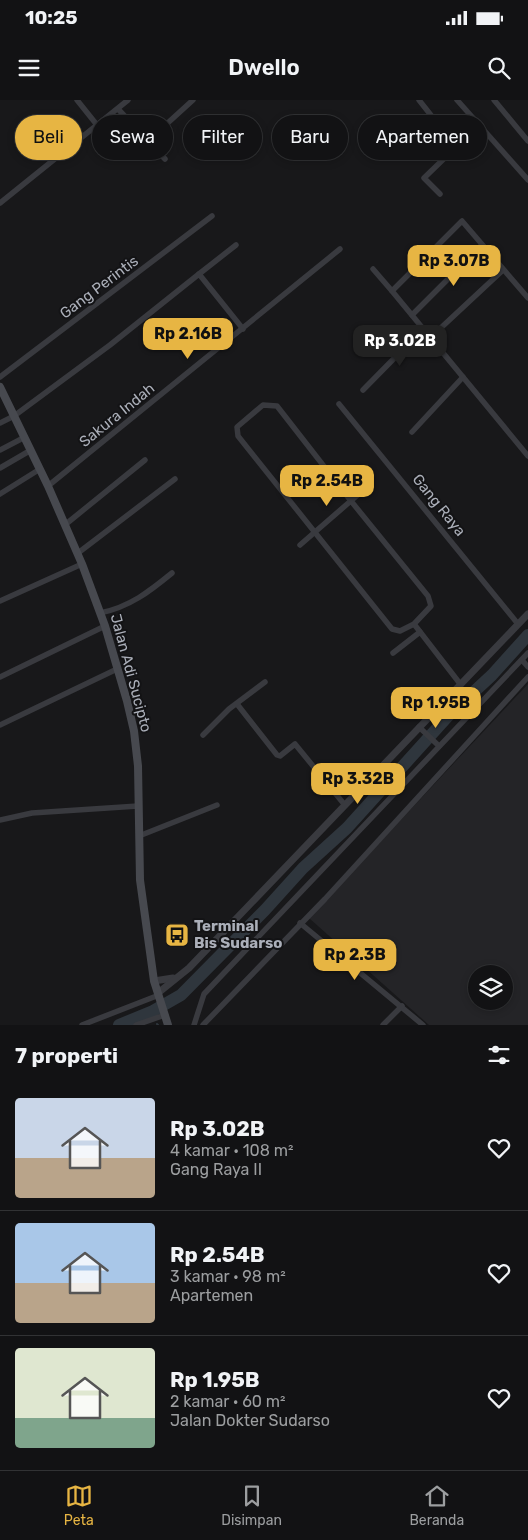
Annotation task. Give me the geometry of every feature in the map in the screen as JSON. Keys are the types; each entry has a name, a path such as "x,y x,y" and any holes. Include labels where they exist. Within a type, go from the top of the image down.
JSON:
{"main road":[{"name":"Jalan Adi Sucipto","path":"0,387 78,553 105,626 134,731 138,766 140,880 154,981 168,1025"}],"street":[{"path":"77,100 92,120"},
{"path":"111,115 128,100"},
{"path":"173,119 194,100"},
{"path":"419,100 456,147 424,178 440,194"},
{"path":"458,100 528,180"},
{"path":"494,100 528,141"},
{"path":"118,109 124,115"},
{"path":"0,203 92,130"},
{"name":"Gang Perintis","path":"0,377 212,216"},
{"path":"392,291 462,221 528,298"},
{"path":"0,423 14,416 110,345 236,245"},
{"path":"412,315 482,245"},
{"name":"Sakura Indah","path":"48,486 340,249"},
{"path":"373,269 528,456"},
{"path":"430,338 503,270"},
{"path":"199,274 243,329"},
{"path":"363,390 423,329"},
{"path":"412,432 463,377"},
{"name":"Gang Raya","path":"339,404 524,620"},
{"path":"263,405 277,406 351,501 428,596 431,606 414,624 400,632 392,629 314,533 238,436 237,427 263,405"},
{"path":"0,450 25,438"},
{"path":"0,468 31,450"},
{"path":"66,524 145,460"},
{"path":"0,494 40,470"},
{"path":"78,553 175,479"},
{"path":"300,545 368,486"},
{"path":"0,600 82,564"},
{"path":"100,613 132,603 172,573"},
{"path":"82,1025 159,994 174,978 189,968 344,804 524,620"},
{"path":"414,624 461,684"},
{"path":"0,677 105,626"},
{"path":"393,653 420,632"},
{"path":"194,1025 204,994 528,654"},
{"path":"522,660 528,667"},
{"path":"0,725 117,669"},
{"path":"203,1025 528,677"},
{"path":"203,735 265,682"},
{"path":"237,704 277,755 280,756 295,744 344,804"},
{"path":"419,727 440,746"},
{"path":"139,836 217,805"},
{"path":"0,820 32,813 138,806"},
{"path":"300,923 423,1025"},
{"path":"154,981 174,978"},
{"path":"383,1025 402,1006"},
{"path":"136,1025 165,1014"}],"shaded area":[{"path":"528,684 528,1025 429,1025 309,918"}],"waterway":[{"path":"119,1025 153,1011 181,995 265,910 303,868 347,828 449,715 492,675 528,635"}],"place":[{"name":"Terminal Bis Sudarso","path":"177,935"}]}
